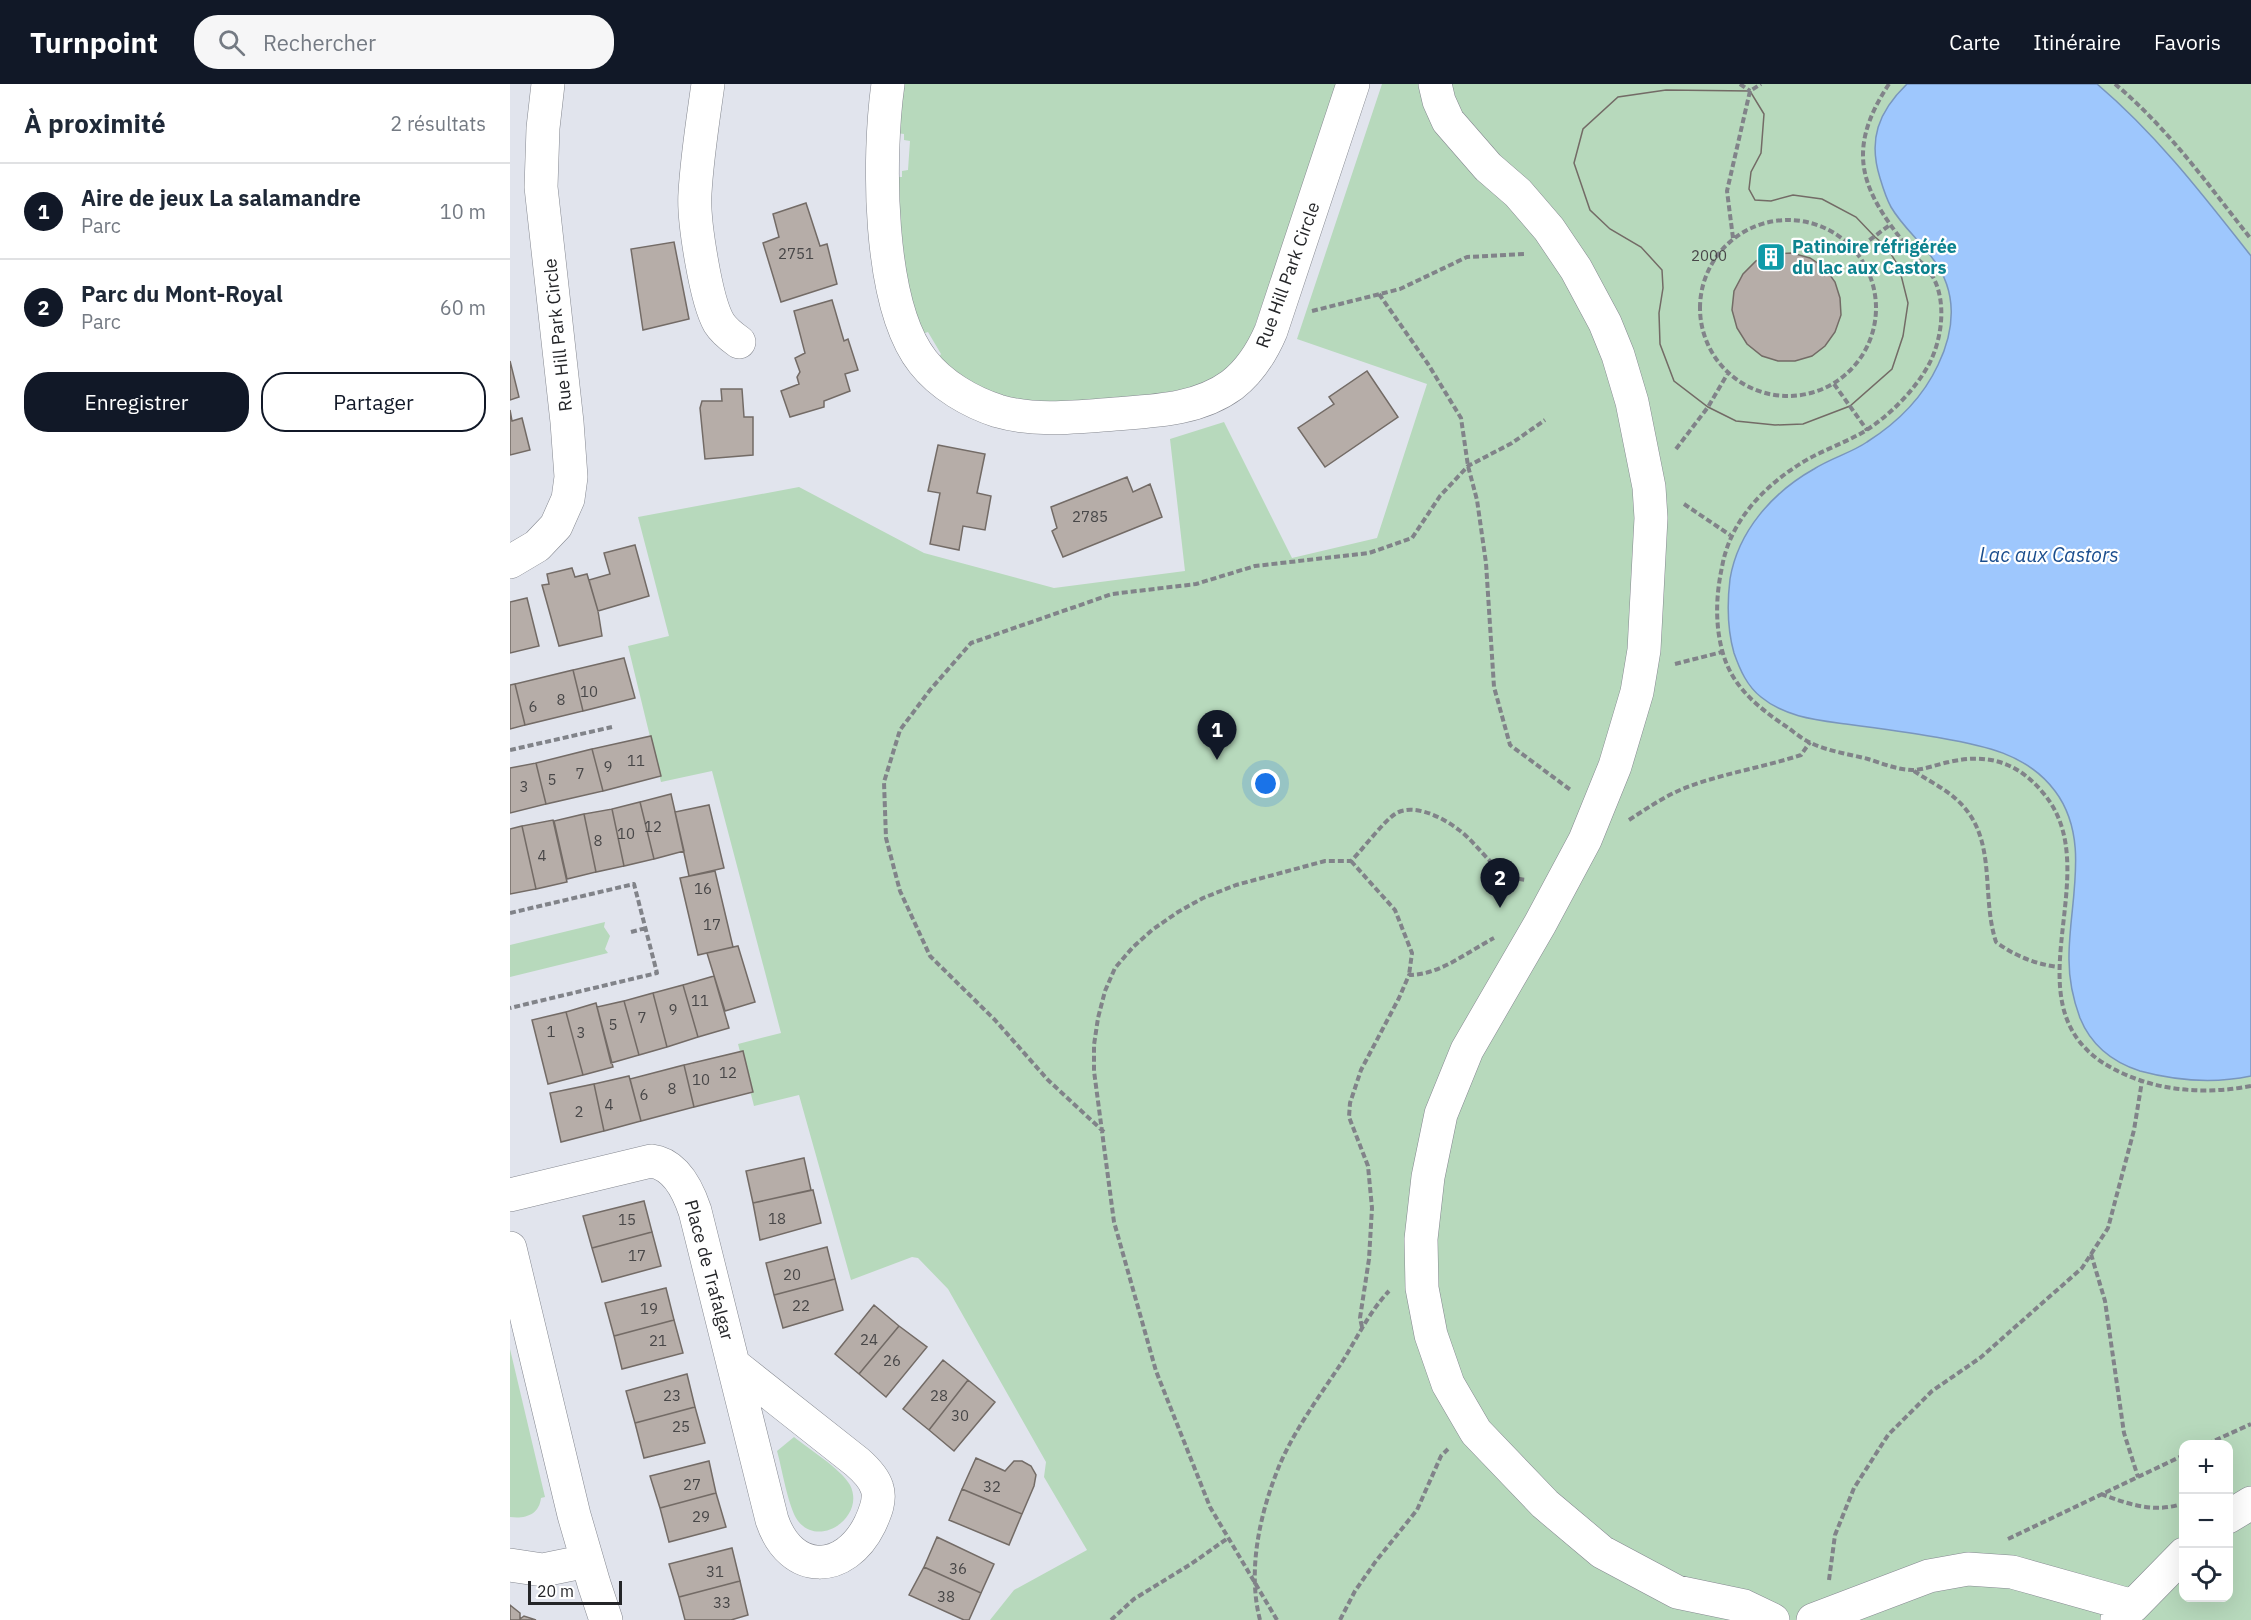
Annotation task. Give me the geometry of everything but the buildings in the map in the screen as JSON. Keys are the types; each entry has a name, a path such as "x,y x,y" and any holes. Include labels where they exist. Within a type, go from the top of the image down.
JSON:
{"street":[{"name":"Rue Hill Park Circle","path":"510,562 530,551 556,526 568,499 571,477 542,187 543,128 548,84"},
{"path":"708,84 695,195 695,215 715,314 724,330 739,342"},
{"name":"Rue Hill Park Circle","path":"888,84 883,131 883,186 890,267 897,310 910,343 924,363 940,379 960,393 999,411 1044,418 1154,411 1191,405 1230,386 1250,367 1265,343 1279,306 1353,84"},
{"path":"1435,84 1439,101 1448,121 1488,167 1518,193 1549,229 1576,269 1601,314 1618,355 1638,429 1657,485 1651,518 1644,650 1637,692 1615,766 1585,840 1540,924 1467,1050 1441,1113 1426,1189 1420,1267 1431,1335 1448,1384 1476,1432 1545,1504 1602,1552 1677,1592 1744,1606 1773,1620"},
{"name":"Place de Trafalgar","path":"510,1195 651,1161 662,1163 682,1181 690,1196 733,1364 778,1535 790,1551 807,1561 830,1560 843,1556 856,1547 876,1511 878,1492 874,1481 857,1462 733,1364"},
{"path":"510,1248 587,1561 606,1620"},
{"path":"2233,1514 2251,1503"},
{"path":"1819,1617 1929,1576 1968,1569 2012,1572 2124,1613 2179,1559"},
{"path":"510,1565 543,1570 587,1561"}],"path":[{"path":"1740,84 1749,92"},
{"path":"1733,238 1727,191 1749,92 1761,84"},
{"path":"1889,84 1875,105 1867,128 1862,166 1877,206 1914,255 1930,272 1939,292 1941,317 1938,342 1929,365 1907,394 1867,430 1804,462 1763,492 1730,535 1719,582 1717,615 1722,652 1730,672 1744,693 1762,710 1809,742 1914,770 1956,799 1978,830 1985,849 1989,916 1996,942 2023,958 2039,964 2058,967"},
{"path":"2115,84 2140,105 2195,168 2251,239"},
{"path":"1789,219 1819,224 1845,240 1855,251 1863,261 1874,287 1876,315 1870,342 1855,365 1834,384 1808,394 1780,396 1753,389 1728,373 1709,348 1700,319 1700,309 1701,289 1712,260 1733,238 1759,223 1789,219"},
{"path":"1855,251 1892,225"},
{"path":"1279,306 1306,312 1400,289 1467,257 1521,254 1562,248"},
{"path":"1379,294 1428,364 1461,418 1468,466 1477,500 1486,563 1494,687 1510,745 1597,810"},
{"path":"1728,373 1708,407 1671,454 1657,485 1730,535"},
{"path":"1834,384 1867,430"},
{"path":"1104,1132 1048,1080 995,1020 930,956 900,891 886,838 884,782 900,730 971,642 1112,594 1196,584 1255,567 1369,553 1412,538 1440,496 1468,466 1512,443 1545,420"},
{"path":"1644,650 1667,666 1722,652"},
{"path":"510,750 612,727"},
{"path":"1585,840 1604,836 1654,803 1687,787 1737,771 1801,755 1809,742"},
{"path":"1914,770 1975,756 1994,759 2026,777 2042,791 2052,805 2059,821 2068,861 2065,916 2058,967 2060,994 2069,1023 2080,1043 2113,1069 2142,1081 2175,1089 2203,1091 2230,1090 2251,1086"},
{"path":"1277,1620 1210,1507 1156,1371 1114,1222 1104,1132 1094,1071 1094,1045 1105,991 1115,968 1133,947 1178,912 1203,898 1236,885 1325,861 1352,861 1396,814 1409,810 1425,812 1447,821 1460,830 1495,867 1514,878 1564,880"},
{"path":"1352,861 1395,910 1412,953 1409,975 1361,1070 1350,1102 1349,1117 1368,1166 1372,1208 1370,1250 1360,1318 1362,1327"},
{"path":"510,913 634,884 657,973 510,1008"},
{"path":"1409,975 1422,975 1437,970 1526,922 1532,921 1540,924"},
{"path":"631,932 646,928"},
{"path":"1819,1617 1835,1535 1854,1488 1888,1436 1932,1391 1980,1358 2082,1268 2108,1228 2134,1130 2142,1081"},
{"path":"2091,1254 2105,1301 2124,1433 2138,1477"},
{"path":"1260,1620 1254,1580 1256,1558 1263,1518 1281,1463 1362,1327 1401,1278 1420,1267"},
{"path":"2216,1440 2251,1424"},
{"path":"1340,1620 1355,1591 1417,1510 1441,1456 1451,1445 1476,1432"},
{"path":"2000,1542 2179,1457"},
{"path":"2100,1494 2134,1506 2168,1509 2179,1505"},
{"path":"1111,1620 1134,1599 1228,1538"}],"green space":[{"path":"903,84 1338,84 1250,340 1234,362 1213,379 1196,386 1144,396 1052,401 1009,397 980,386 938,358 941,354 928,332 922,334 907,286 896,177 902,177 902,171 908,170 910,141 904,140 904,134 896,133"},
{"path":"1382,84 2251,84 2251,1620 990,1620 1014,1590 1087,1550 1044,1477 1046,1462 948,1289 918,1258 912,1257 851,1280 799,1095 754,1106 738,1044 781,1033 712,771 661,782 628,646 669,636 638,517 799,487 924,553 1054,588 1185,571 1170,439 1224,422 1292,558 1377,538 1427,384 1297,339"},
{"path":"605,922 604,927 610,936 605,949 608,953 510,977 510,945"},
{"path":"510,1349 545,1497 541,1498 534,1512 521,1517 510,1517"},
{"path":"794,1437 832,1466 850,1485 853,1497 852,1508 838,1525 828,1530 818,1532 807,1529 798,1521 791,1507 777,1451"}],"water":[{"name":"Lac aux Castors","path":"1907,84 2097,84 2159,145 2197,188 2251,256 2251,1076 2209,1081 2181,1079 2140,1071 2120,1063 2096,1044 2090,1036 2080,1018 2070,975 2075,873 2073,830 2066,810 2055,791 2030,767 2001,752 1969,743 1813,719 1780,709 1770,704 1752,688 1741,671 1734,653 1728,616 1730,579 1734,561 1749,529 1772,501 1799,478 1861,446 1899,418 1925,388 1944,352 1951,311 1947,285 1933,259 1891,207 1883,189 1875,151 1878,127 1883,116"}],"place":[{"name":"Patinoire réfrigérée du lac aux Castors","path":"1771,257"},
{"name":"Aire de jeux La salamandre","path":"1217,760"},
{"name":"Parc du Mont-Royal","path":"1500,908"}]}
